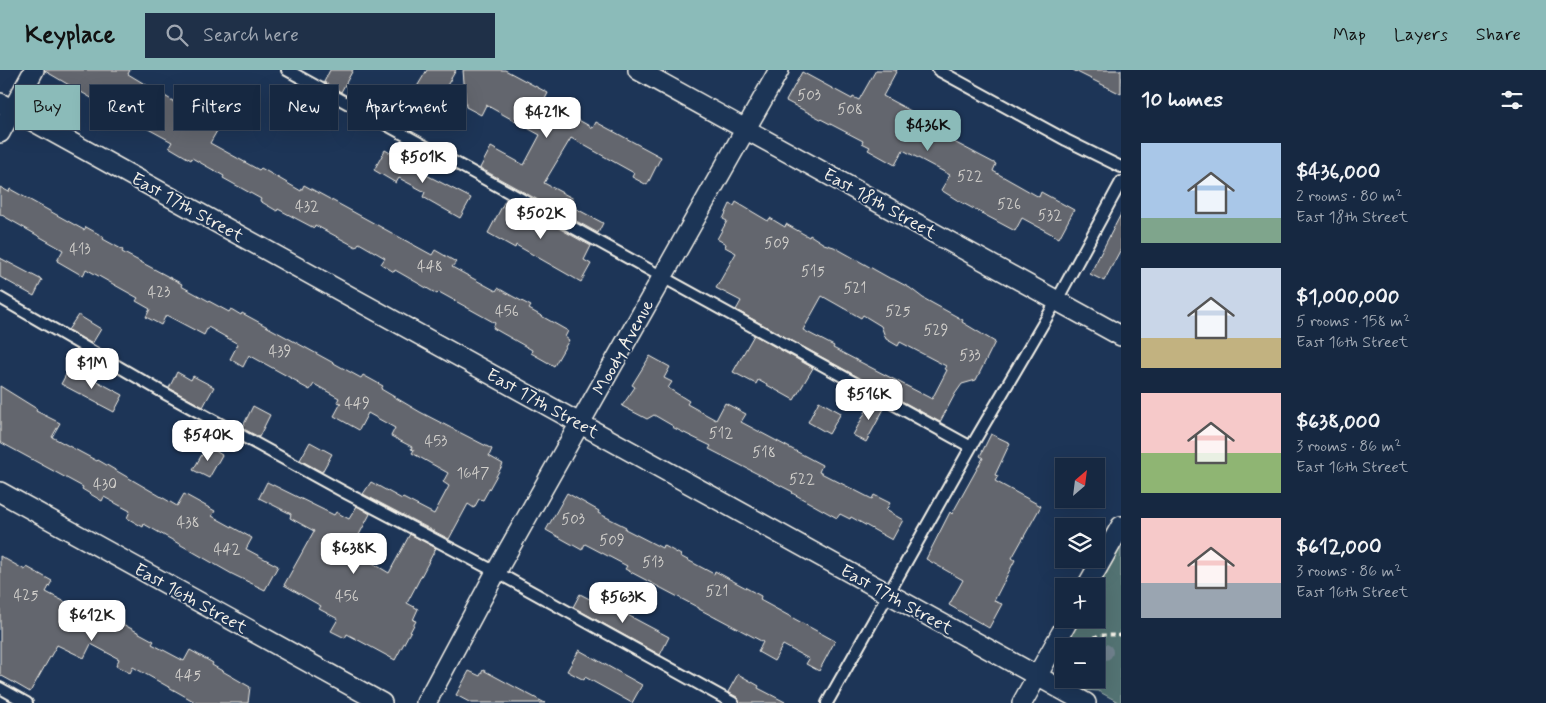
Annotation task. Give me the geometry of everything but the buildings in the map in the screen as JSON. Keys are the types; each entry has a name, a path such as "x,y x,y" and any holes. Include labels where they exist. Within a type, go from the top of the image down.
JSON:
{"street":[{"path":"0,133 6,107 34,70"},
{"name":"East 18th Street","path":"638,70 1121,336"},
{"name":"Moody Avenue","path":"426,703 496,572 779,70"},
{"name":"East 17th Street","path":"6,107 1086,703"},
{"name":"East 16th Street","path":"0,492 382,703"},
{"path":"1092,578 1121,526"},
{"path":"1022,703 1064,628"}],"lane":[{"path":"287,70 971,447"},
{"path":"938,70 1121,168"},
{"path":"827,703 1121,182"},
{"path":"0,298 181,402 344,492 496,572 733,703"},
{"path":"0,688 27,703"}],"path":[{"path":"1095,638 1098,636 1121,635"}],"green space":[{"path":"1121,547 1121,703 1098,691 1079,688 1105,688 1105,638 1070,638 1076,628 1105,628 1104,578"}]}
